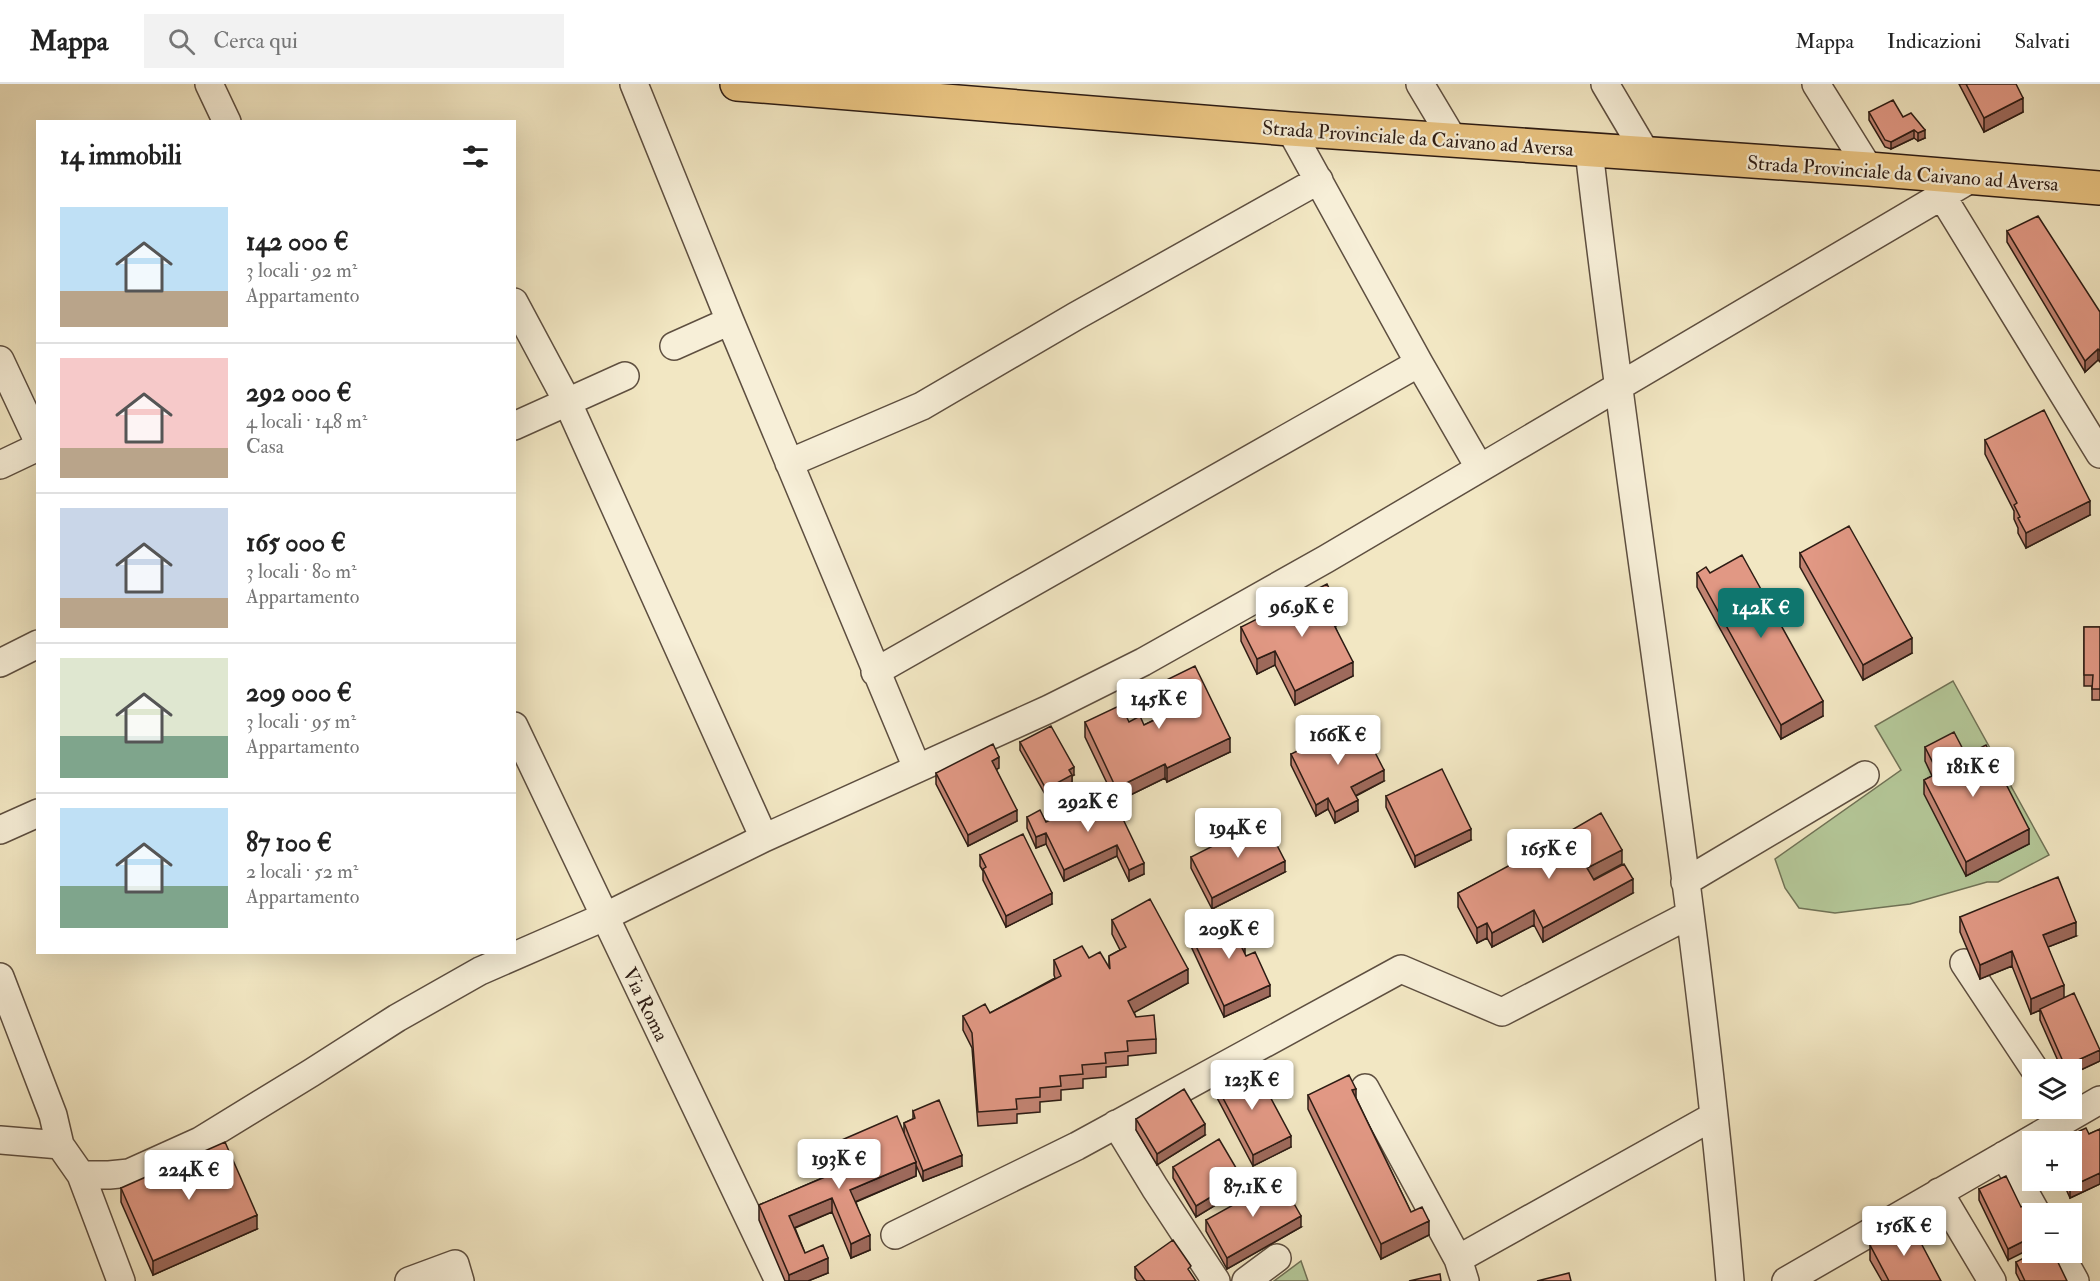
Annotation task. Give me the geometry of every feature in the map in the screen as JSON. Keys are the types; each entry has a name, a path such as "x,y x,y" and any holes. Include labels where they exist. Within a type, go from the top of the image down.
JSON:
{"main road":[{"name":"Strada Provinciale da Caivano ad Aversa","path":"737,84 938,92 1290,129 1869,169 2100,188"}],"street":[{"path":"209,84 226,120"},
{"path":"634,84 875,672 917,768"},
{"path":"1420,84 1454,141"},
{"path":"1605,84 1647,155"},
{"path":"1816,84 1869,169"},
{"path":"1290,129 1479,467"},
{"path":"1589,150 1618,386 1685,882 1714,1116 1730,1281"},
{"path":"81,1175 129,1173 200,1141 397,1018 480,971 604,917 764,838 1049,709 1143,662 1326,559 1972,178"},
{"path":"789,463 922,406 1076,316 1319,180"},
{"path":"1942,196 2100,454"},
{"path":"516,306 567,401 764,838"},
{"path":"674,346 730,321"},
{"path":"0,360 36,437"},
{"path":"875,672 1419,363"},
{"path":"516,425 625,376"},
{"path":"0,465 36,448"},
{"path":"0,663 36,646"},
{"name":"Via Roma","path":"516,730 779,1281"},
{"path":"1685,882 1865,775"},
{"path":"0,830 36,814"},
{"path":"896,1235 1116,1125 1401,969 1502,1012 1689,915"},
{"path":"1964,963 2028,1059"},
{"path":"0,977 53,1115 60,1145 81,1175 121,1281"},
{"path":"1365,1088 1461,1270 1714,1116"},
{"path":"2082,1106 2100,1100"},
{"path":"1786,1281 2004,1155 2055,1119"},
{"path":"1116,1125 1216,1281"},
{"path":"0,1140 60,1145"},
{"path":"2004,1155 2031,1203"},
{"path":"1939,1192 1992,1281"},
{"path":"1246,1281 1277,1258"},
{"path":"2065,1263 2075,1281"},
{"path":"409,1281 452,1275"}],"green space":[{"path":"1953,681 2049,855 1998,882 1987,882 1910,904 1835,913 1799,908 1785,888 1775,859 1901,770 1875,726"},
{"path":"1301,1261 1308,1281 1274,1281"}],"building":[{"path":"1966,84 2016,84 2023,98 1984,118"},
{"path":"1893,100 1903,117 1911,113 1925,130 1918,133 1914,130 1891,142 1885,140 1869,112"},
{"path":"2038,216 2100,312 2100,351 2098,349 2085,361 2007,231"},
{"path":"2044,410 2090,501 2026,533 2014,505 2017,503 1985,440"},
{"path":"1849,526 1912,638 1863,665 1800,553"},
{"path":"1742,555 1823,701 1781,725 1697,573 1706,567 1710,573"},
{"path":"1327,584 1340,610 1329,615 1353,662 1295,691 1275,651 1257,659 1241,627"},
{"path":"2084,627 2100,627 2100,689 2092,689 2093,675 2084,675"},
{"path":"1195,666 1230,738 1167,768 1165,764 1116,788 1085,722 1121,705 1129,722 1140,716 1144,725 1159,718 1146,690"},
{"path":"1359,721 1384,770 1351,787 1358,800 1335,812 1328,798 1316,805 1291,754"},
{"path":"1051,726 1074,767 1069,770 1072,775 1046,789 1020,742"},
{"path":"1954,732 1966,755 1986,745 2029,829 1966,862 1924,780 1938,773 1925,747"},
{"path":"993,744 999,757 992,761 1017,810 968,835 936,773"},
{"path":"1442,769 1471,829 1415,856 1386,796"},
{"path":"1110,792 1144,863 1129,870 1117,845 1064,870 1046,833 1036,837 1027,817 1040,810 1046,822"},
{"path":"1601,813 1622,850 1587,868 1594,880 1624,864 1633,879 1543,928 1534,910 1492,933 1487,923 1477,928 1458,893 1512,865"},
{"path":"1264,820 1285,861 1212,898 1191,857"},
{"path":"1023,834 1052,893 1006,916 983,869 986,867 980,855"},
{"path":"2058,877 2076,922 2043,935 2064,985 2031,999 2012,951 1980,965 1960,917"},
{"path":"1150,899 1188,969 1128,1001 1136,1017 1154,1015 1156,1039 1127,1041 1128,1051 1105,1053 1106,1063 1082,1065 1083,1074 1060,1076 1061,1086 1040,1088 1040,1097 1016,1099 1017,1109 978,1112 972,1033 963,1016 985,1004 990,1013 1061,976 1054,960 1082,946 1089,958 1100,952 1110,969 1109,956 1126,947 1112,920"},
{"path":"1231,912 1245,942 1240,944 1246,956 1255,952 1270,985 1224,1006 1189,931"},
{"path":"2074,993 2100,1050 2080,1059 2062,1059 2040,1009"},
{"path":"1243,1066 1259,1095 1267,1091 1291,1136 1253,1155 1214,1081"},
{"path":"1349,1075 1356,1089 1352,1090 1411,1212 1422,1207 1429,1221 1381,1244 1308,1095"},
{"path":"1184,1089 1205,1124 1157,1154 1136,1119"},
{"path":"939,1100 962,1155 923,1171 904,1123 915,1118 913,1111"},
{"path":"897,1116 916,1162 850,1190 870,1235 851,1244 832,1198 789,1216 805,1253 823,1245 828,1258 789,1275 759,1205 839,1171 828,1146"},
{"path":"2086,1128 2089,1134 2100,1129 2100,1173 2082,1181 2082,1131 2080,1131"},
{"path":"1219,1139 1242,1178 1196,1206 1173,1167"},
{"path":"225,1142 257,1215 153,1261 121,1188"},
{"path":"2006,1176 2022,1206 2022,1242 2008,1249 1979,1189"},
{"path":"1280,1179 1301,1216 1227,1258 1206,1220"},
{"path":"1911,1224 1941,1281 1889,1281 1870,1245"},
{"path":"1173,1240 1191,1266 1188,1269 1196,1281 1145,1281 1135,1267"},
{"path":"2022,1259 2022,1263 2058,1263 2067,1281 2025,1281 2016,1262"},
{"path":"1569,1273 1571,1281 1537,1281"},
{"path":"1440,1274 1441,1281 1409,1281"}]}
